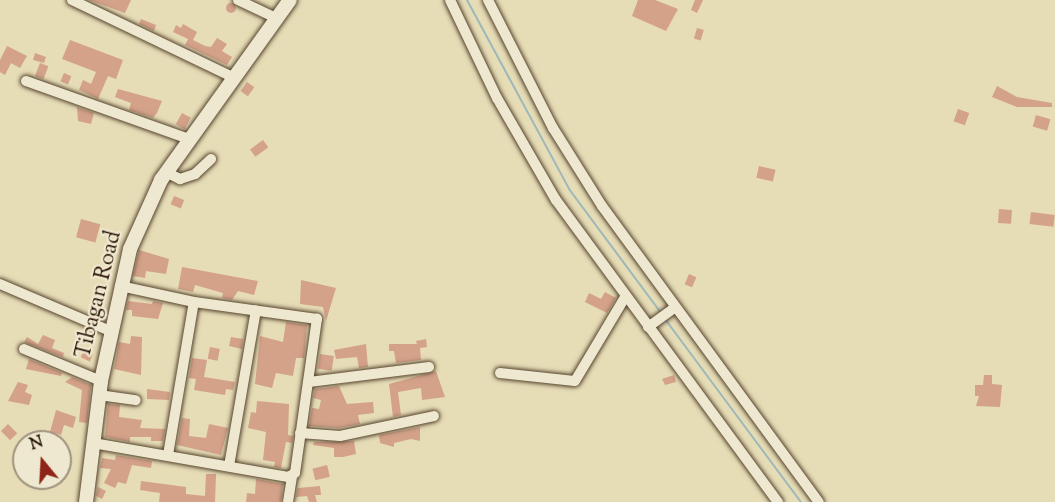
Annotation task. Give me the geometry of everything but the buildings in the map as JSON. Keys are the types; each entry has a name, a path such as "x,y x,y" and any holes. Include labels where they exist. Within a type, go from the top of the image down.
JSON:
{"main road":[{"name":"Tibagan Road","path":"86,502 101,381 110,331 130,249 166,172 290,0"}],"street":[{"path":"72,0 233,77"},
{"path":"238,0 276,18"},
{"path":"450,0 497,98 556,200 625,297 650,325 778,502"},
{"path":"488,0 553,128 602,206 672,310 819,502"},
{"path":"26,81 189,139"},
{"path":"166,172 180,179 195,174 212,159"},
{"path":"0,284 110,331"},
{"path":"120,286 194,302 318,321 288,502"},
{"path":"500,373 576,381 583,375 625,297"},
{"path":"168,455 194,302"},
{"path":"229,466 256,310"},
{"path":"650,325 672,310"},
{"path":"24,349 101,381"},
{"path":"309,382 429,367"},
{"path":"99,395 136,400"},
{"path":"300,433 340,436 434,416"},
{"path":"93,442 292,476"}],"waterway":[{"path":"467,0 569,189 662,314"},
{"path":"665,319 801,502"}]}
